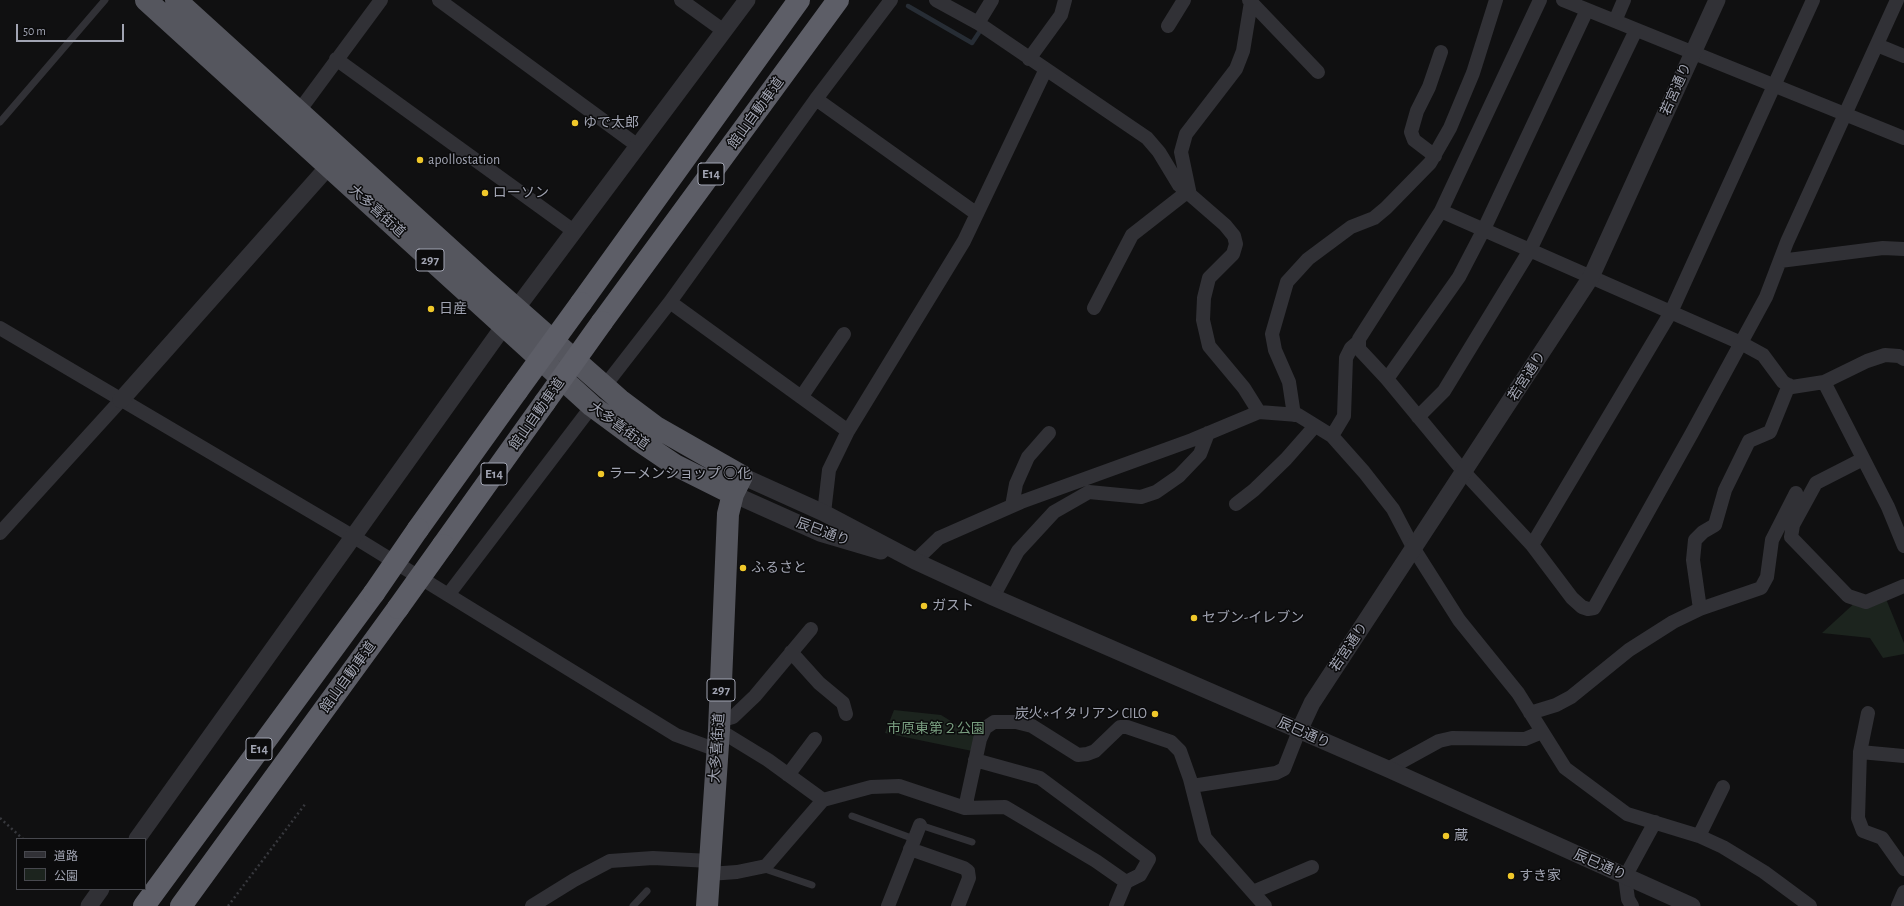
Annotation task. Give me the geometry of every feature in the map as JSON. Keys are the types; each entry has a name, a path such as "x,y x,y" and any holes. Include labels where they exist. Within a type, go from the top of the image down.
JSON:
{"highway":[{"name":"大多喜街道","path":"146,0 592,406 675,465 738,485"},
{"name":"大多喜街道","path":"176,0 604,387 656,427 738,485"},
{"name":"館山自動車道","path":"181,906 398,608 602,322 838,0"},
{"name":"館山自動車道","path":"144,906 374,593 418,529 797,3"},
{"name":"大多喜街道","path":"707,906 718,734 728,514 738,485"}],"street":[{"path":"299,110 381,0"},
{"path":"439,0 638,146"},
{"path":"681,0 724,31"},
{"path":"138,838 516,309 747,0"},
{"path":"604,387 670,302 816,99 891,0"},
{"path":"936,0 978,23 1146,138 1159,152 1179,186 1225,224 1234,236 1236,244 1233,254 1209,278 1204,298 1204,320 1209,346 1244,388 1259,412"},
{"path":"978,23 992,0"},
{"path":"1030,59 1061,15 1065,0"},
{"path":"1168,26 1184,0"},
{"path":"1294,415 1289,382 1275,350 1272,334 1287,282 1308,259 1332,240 1351,227 1374,218 1430,164 1450,128 1473,73 1496,0"},
{"path":"1332,436 1344,416 1346,358 1351,348 1359,341 1441,211 1540,0"},
{"path":"1563,0 1904,138"},
{"path":"1615,21 1624,0"},
{"name":"若宮通り","path":"1299,731 1312,703 1591,277 1717,0"},
{"path":"1532,545 1671,312 1813,0"},
{"path":"1359,341 1358,349 1387,379 1464,472 1532,545 1572,598 1582,607 1588,609 1594,608 1766,297 1780,261 1897,0"},
{"path":"1254,2 1318,72"},
{"path":"1189,193 1181,152 1186,134 1236,69 1243,51 1254,2"},
{"path":"1387,379 1459,277 1484,229 1587,10"},
{"path":"1418,417 1444,391 1530,250 1636,30"},
{"path":"1877,45 1904,56"},
{"path":"1435,156 1414,140 1411,132 1417,111 1429,87 1441,52"},
{"path":"336,59 575,232"},
{"path":"824,513 829,470 848,431 964,241 1045,70"},
{"path":"816,99 977,214"},
{"path":"0,533 121,400 328,167"},
{"path":"1094,308 1132,235 1189,193"},
{"path":"1441,211 1741,343 1763,355 1783,382 1792,387 1824,382 1867,361 1885,355 1899,356 1904,359"},
{"path":"1780,261 1883,248 1904,249"},
{"path":"670,302 802,396 848,431"},
{"path":"0,328 354,537 676,734 718,734 788,774 823,800"},
{"path":"802,396 844,334"},
{"path":"1824,382 1888,507 1904,546"},
{"path":"1700,609 1694,560 1695,540 1703,532 1715,525 1725,490 1749,441 1770,432 1789,385"},
{"path":"448,595 592,406"},
{"path":"915,561 939,538 1012,506 1208,433 1259,412 1298,415 1332,436 1364,472 1393,509 1414,549 1459,620 1518,693 1565,768 1626,814 1699,836 1723,847 1764,872 1810,906"},
{"path":"1236,504 1254,490 1281,464 1315,426"},
{"path":"1012,506 1016,484 1028,457 1049,433"},
{"path":"993,597 1018,551 1054,512 1089,492 1141,496 1156,492 1179,476 1200,454 1208,433"},
{"path":"1863,459 1816,483 1793,525 1791,537 1848,596 1866,602 1904,586"},
{"name":"辰巳通り","path":"738,485 824,513 915,561 993,597 1388,769 1692,906"},
{"name":"辰巳通り","path":"738,485 820,533 915,561"},
{"path":"1530,712 1556,705 1571,697 1629,650 1700,609 1761,588 1767,578 1772,540 1796,493"},
{"path":"718,734 755,696 811,629"},
{"path":"791,652 819,683 842,703 846,714"},
{"path":"1868,712 1860,752 1858,818 1863,831 1882,838 1904,869"},
{"path":"965,808 975,760 985,728 994,722 1016,722 1032,726 1078,755 1095,751 1120,727 1127,727 1171,742 1180,751 1192,786 1205,838 1265,906"},
{"path":"1192,786 1276,773 1284,769 1299,731"},
{"path":"1388,769 1445,739 1526,739 1542,732"},
{"path":"788,774 814,739"},
{"path":"1860,752 1904,756"},
{"path":"975,760 1040,778 1150,859 1140,875 1126,882 1116,906"},
{"path":"532,906 574,880 610,861 653,858 737,872 766,866 823,800 871,787 899,786 965,808 1005,807 1096,861 1126,882"},
{"path":"1699,836 1723,787"},
{"path":"1632,906 1628,899 1625,877 1655,822"},
{"path":"888,906 920,825"},
{"path":"912,844 968,871 969,878 958,906"},
{"path":"1253,892 1312,867"},
{"path":"89,906 100,890"},
{"path":"1898,906 1904,892"}],"lane":[{"path":"0,122 105,0"},
{"path":"852,816 912,844"},
{"path":"920,825 972,842"},
{"path":"760,867 812,885"},
{"path":"633,906 647,891"}],"path":[{"path":"228,906 306,803"},
{"path":"0,818 22,838"}],"green space":[{"path":"1884,594 1904,643 1904,654 1883,658 1870,638 1822,633 1858,600"},
{"name":"市原東第２公園","path":"894,710 941,715 980,739 977,752 885,733"}],"waterway":[{"path":"908,6 972,43 982,28"}],"place":[{"name":"ゆで太郎","path":"575,123"},
{"name":"apollostation","path":"420,160"},
{"name":"ローソン","path":"485,193"},
{"name":"日産","path":"431,309"},
{"name":"ラーメンショップ ◯化","path":"601,474"},
{"name":"ふるさと","path":"743,568"},
{"name":"ガスト","path":"924,606"},
{"name":"セブン-イレブン","path":"1194,618"},
{"name":"炭火×イタリアン CILO","path":"1155,714"},
{"name":"蔵","path":"1446,836"},
{"name":"すき家","path":"1511,876"}]}
